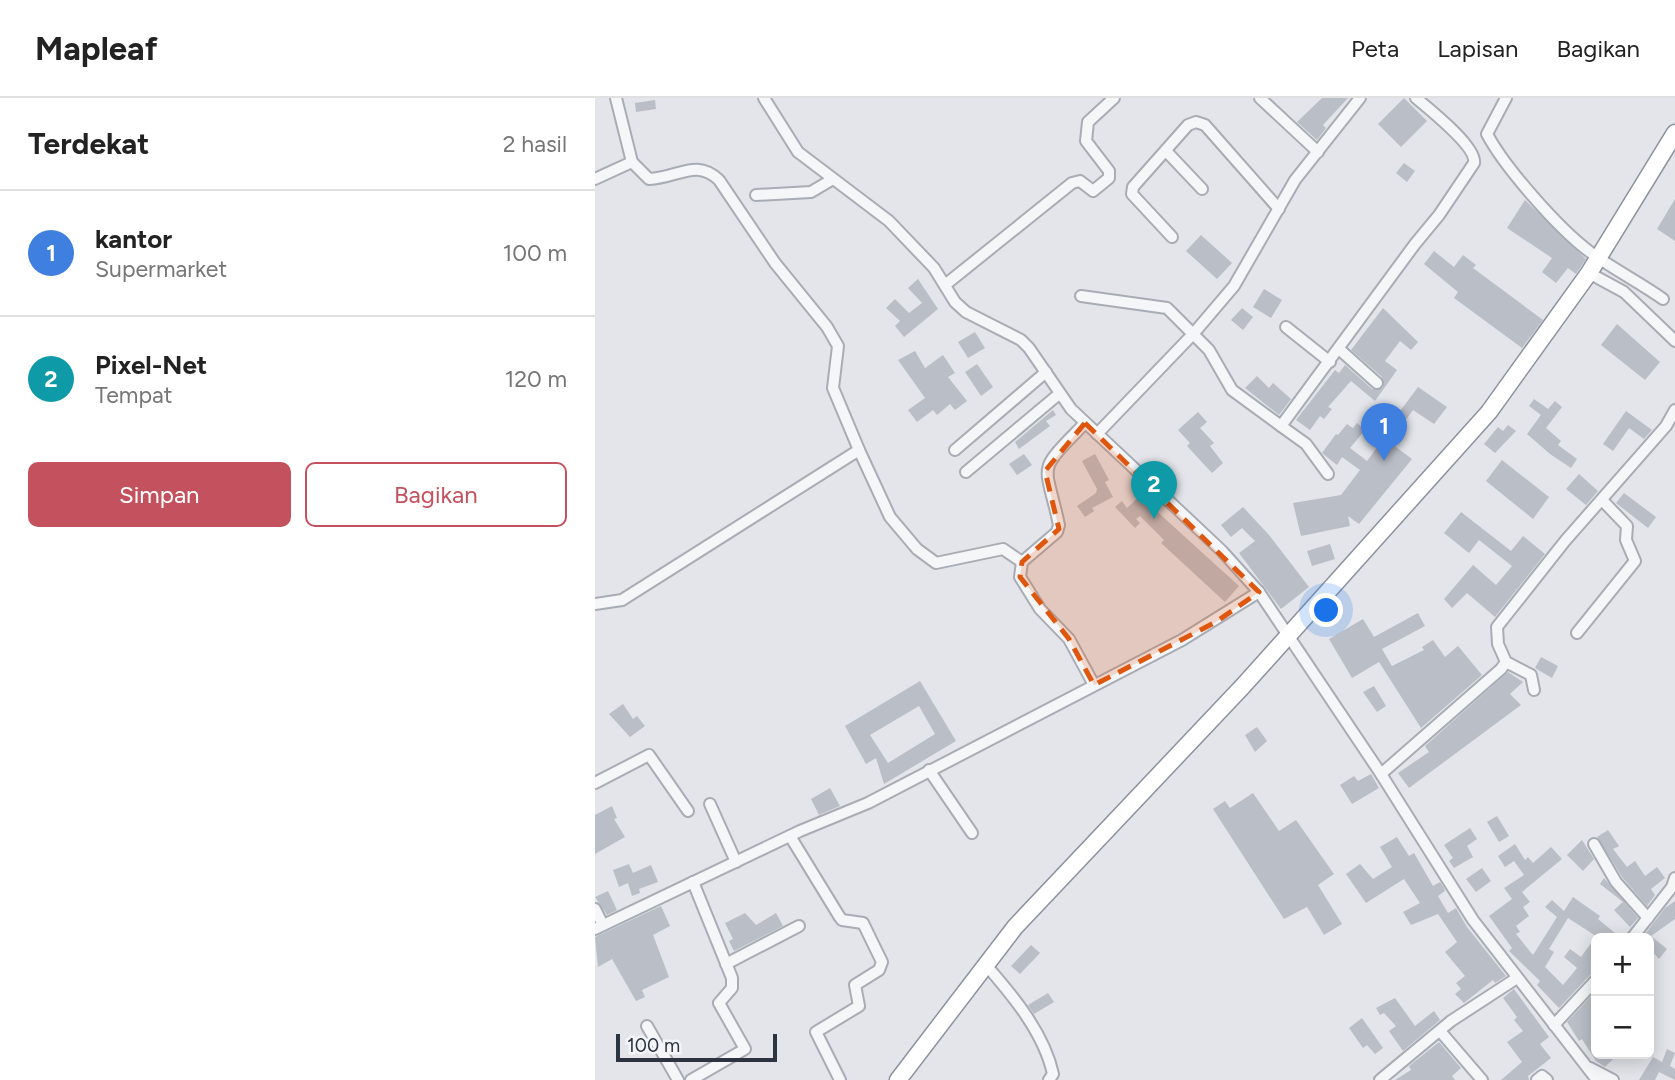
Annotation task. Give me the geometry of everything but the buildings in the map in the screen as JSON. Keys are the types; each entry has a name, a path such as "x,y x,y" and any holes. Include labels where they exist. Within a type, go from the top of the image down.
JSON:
{"highway":[{"path":"898,1080 1015,927 1289,636 1489,412 1599,258 1675,133"}],"street":[{"path":"616,98 632,162 649,179 667,178 695,168 708,169 719,180 775,263 827,327 838,346 833,388 890,517 917,549 936,563 1003,549 1022,562"},
{"path":"764,98 798,152 889,221 934,268 966,312 1021,340 1059,394 1085,423 1222,551 1259,592 1381,774 1473,920 1597,1080"},
{"path":"944,285 1072,183 1080,181 1093,191 1109,178 1109,171 1086,141 1088,122 1114,98"},
{"path":"1260,98 1318,152"},
{"path":"1097,434 1194,333 1234,286 1296,180 1360,98"},
{"path":"1281,426 1439,215 1474,163 1474,154 1461,139 1416,98"},
{"path":"1506,98 1488,130 1489,138 1553,217 1599,258 1633,277 1663,299"},
{"path":"1172,237 1132,194 1133,187 1188,125 1196,122 1205,125 1279,209"},
{"path":"1166,150 1202,190"},
{"path":"595,179 632,162"},
{"path":"756,195 811,192 833,179"},
{"path":"1589,273 1623,292 1675,341"},
{"path":"1081,296 1167,308 1209,350 1232,390 1306,444 1328,474"},
{"path":"1286,327 1329,362"},
{"path":"1339,349 1377,383"},
{"path":"955,450 1046,372"},
{"path":"966,472 1059,394"},
{"path":"1534,690 1531,675 1506,662 1498,644 1497,627 1566,541 1670,429 1675,410"},
{"path":"1085,423 1051,459 1045,471 1059,525 1056,532 1022,562 1020,577 1025,587 1069,639 1094,685"},
{"path":"595,604 622,600 859,450"},
{"path":"1577,633 1635,561 1626,540 1627,526 1603,501"},
{"path":"595,909 599,927 790,836 869,803 1205,628 1259,592"},
{"path":"1381,774 1416,746 1506,662"},
{"path":"595,783 649,755 688,811"},
{"path":"929,770 972,832"},
{"path":"710,804 736,862"},
{"path":"790,836 842,920 863,923 882,962 879,970 855,985 859,1006 816,1032 840,1080"},
{"path":"1594,844 1616,882 1648,918"},
{"path":"1636,933 1672,887 1675,878"},
{"path":"691,1080 745,1049 719,1003 732,988 732,978 693,881"},
{"path":"726,964 799,926"},
{"path":"986,965 1016,1001 1038,1038 1051,1065 1053,1074 1049,1080"},
{"path":"1380,1080 1440,1031 1517,978"},
{"path":"1554,1025 1591,984"},
{"path":"647,1026 678,1080"},
{"path":"1440,1031 1482,1080"},
{"path":"1585,1065 1613,1080"},
{"path":"1537,1080 1542,1076 1547,1080"}],"highlighted area":[{"path":"1085,423 1259,592 1216,622 1094,685 1069,639 1020,577 1022,562 1059,529 1045,471"}],"place":[{"name":"kantor","path":"1384,461"},
{"name":"Pixel-Net","path":"1154,519"}]}
